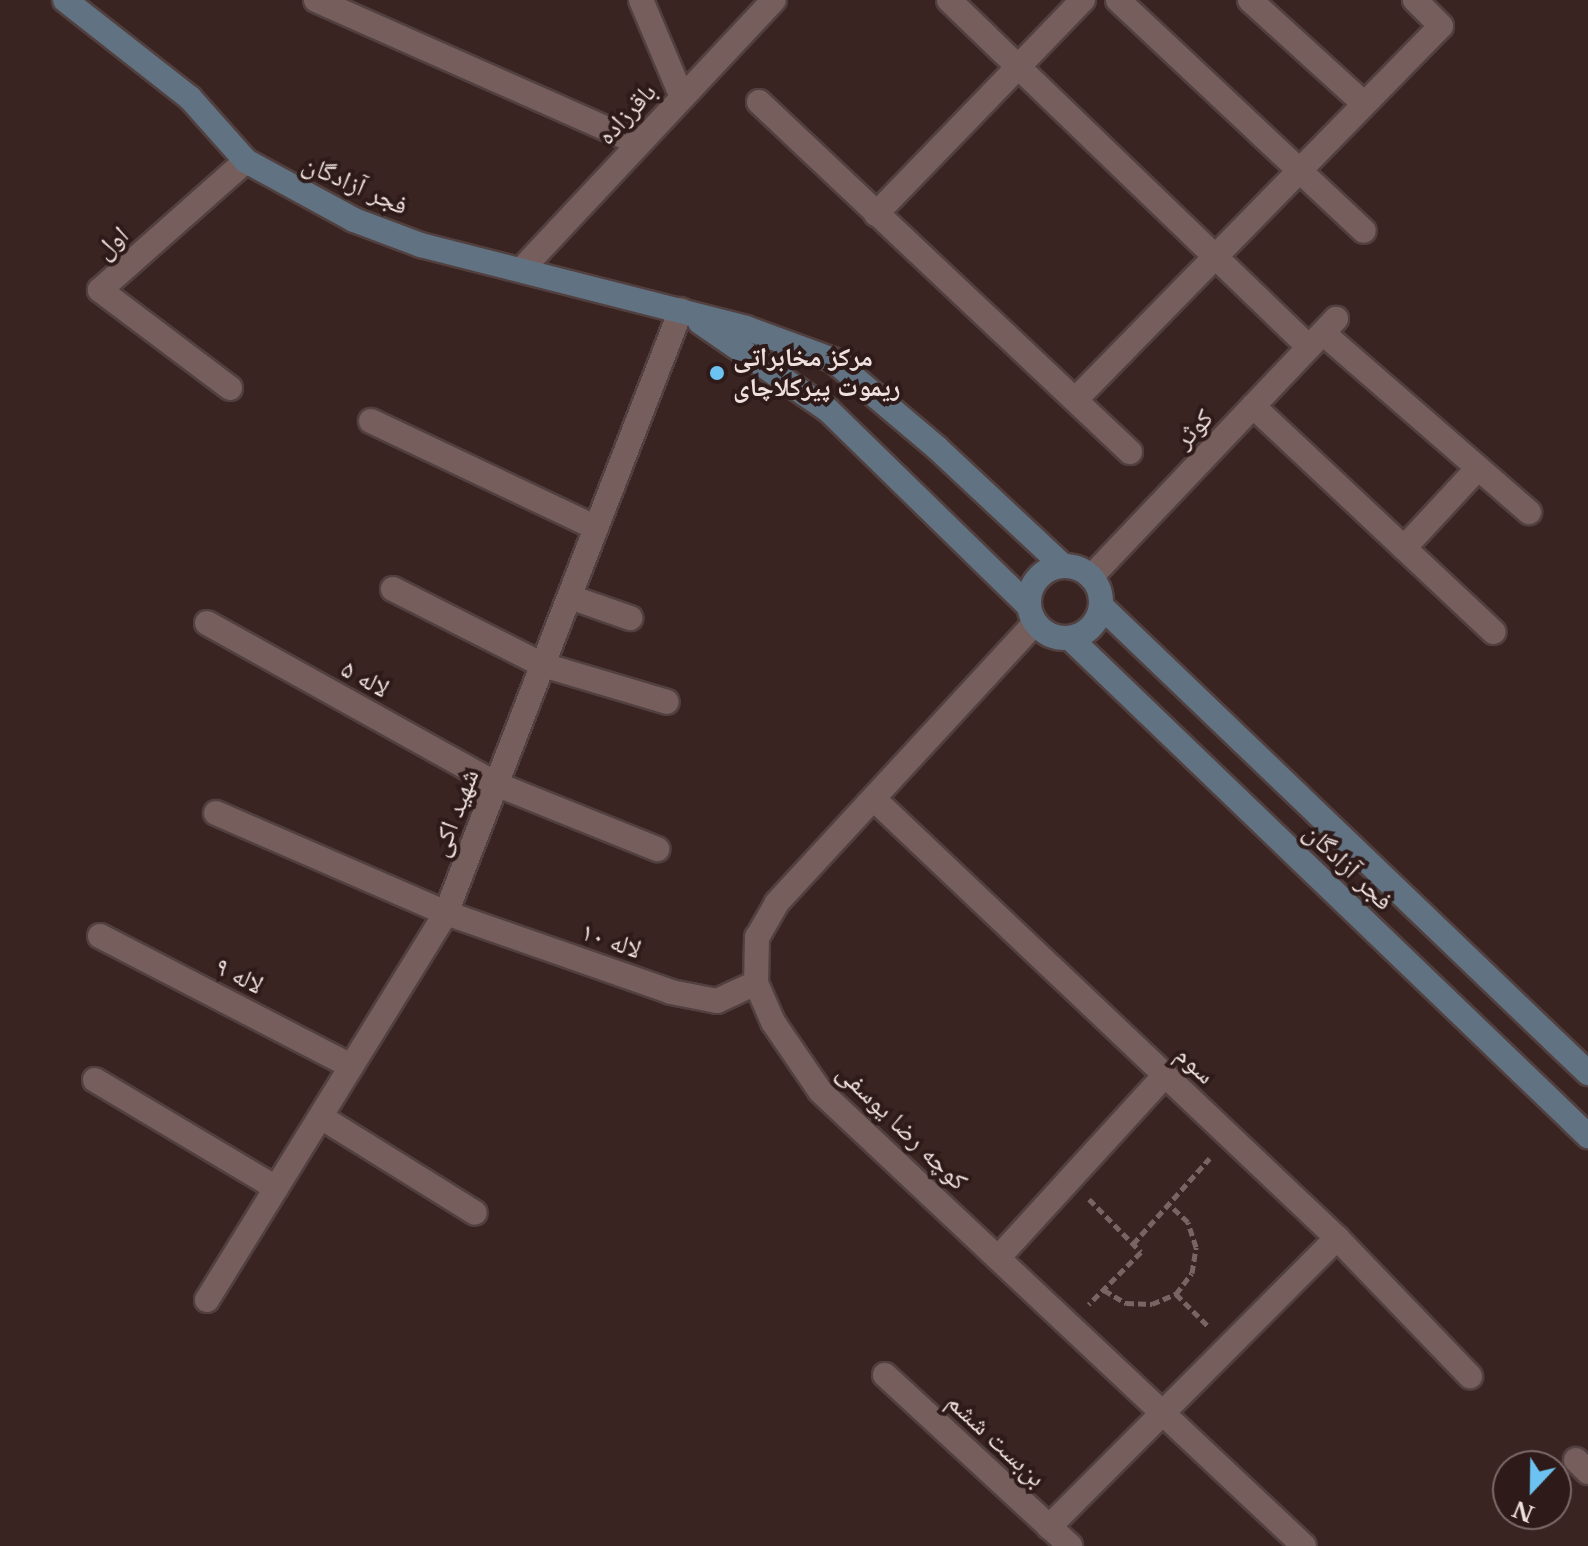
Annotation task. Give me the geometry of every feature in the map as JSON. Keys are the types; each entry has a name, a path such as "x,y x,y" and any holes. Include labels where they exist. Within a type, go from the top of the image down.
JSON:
{"street":[{"name":"فجر آزادگان","path":"65,0 190,98 246,161 354,220 421,245 523,268 681,310 833,360 937,448 1062,565"},
{"path":"316,0 639,143"},
{"path":"641,0 682,97"},
{"name":"باقرزاده","path":"523,268 774,0"},
{"path":"949,0 1213,254 1323,333 1529,512"},
{"path":"1118,0 1364,231"},
{"path":"1250,0 1362,102"},
{"path":"1077,398 1213,254 1441,26 1415,0"},
{"path":"876,214 1080,1"},
{"path":"759,102 1077,398 1130,452"},
{"name":"اول","path":"230,388 100,290 246,161"},
{"name":"فجر آزادگان","path":"681,310 828,410 1032,614"},
{"name":"شهید اکی","path":"207,1300 446,913 681,310"},
{"name":"کوثر","path":"1091,577 1323,333"},
{"path":"1253,406 1494,632"},
{"path":"371,421 596,528"},
{"path":"1404,548 1478,468"},
{"path":"1062,565 1091,577 1101,606 1096,621 1070,638 1057,638 1032,614 1037,578 1062,565"},
{"path":"393,589 543,665 667,702"},
{"path":"570,597 630,618"},
{"name":"فجر آزادگان","path":"1101,606 1588,1073"},
{"name":"کوچه رضا یوسفی","path":"1032,614 875,800 777,903 757,937 756,983 773,1022 820,1091 1304,1546"},
{"name":"لاله ۵","path":"207,623 496,784 657,849"},
{"name":"فجر آزادگان","path":"1070,638 1588,1136"},
{"name":"سوم","path":"875,800 1337,1238 1470,1376"},
{"name":"لاله ۱۰","path":"216,813 446,913 671,992 717,1001 756,983"},
{"name":"لاله ۹","path":"100,936 351,1066"},
{"path":"998,1258 1165,1075"},
{"path":"95,1080 276,1188"},
{"path":"321,1117 475,1213"},
{"path":"1049,1527 1165,1415 1337,1238"},
{"name":"بن‌بست ششم","path":"885,1375 1070,1546"}],"path":[{"path":"1199,1148 1221,1169"},
{"path":"1133,1244 1210,1158"},
{"path":"1078,1209 1098,1188"},
{"path":"1088,1198 1141,1252 1089,1304"},
{"path":"1104,1290 1126,1303 1152,1304 1176,1294 1192,1273 1196,1247 1188,1222 1169,1204"},
{"path":"1079,1294 1099,1314"},
{"path":"1176,1294 1209,1327"},
{"path":"1200,1336 1220,1316"}],"place":[{"name":"مرکز مخابراتی ریموت پیرکلاچای","path":"717,373"}]}
